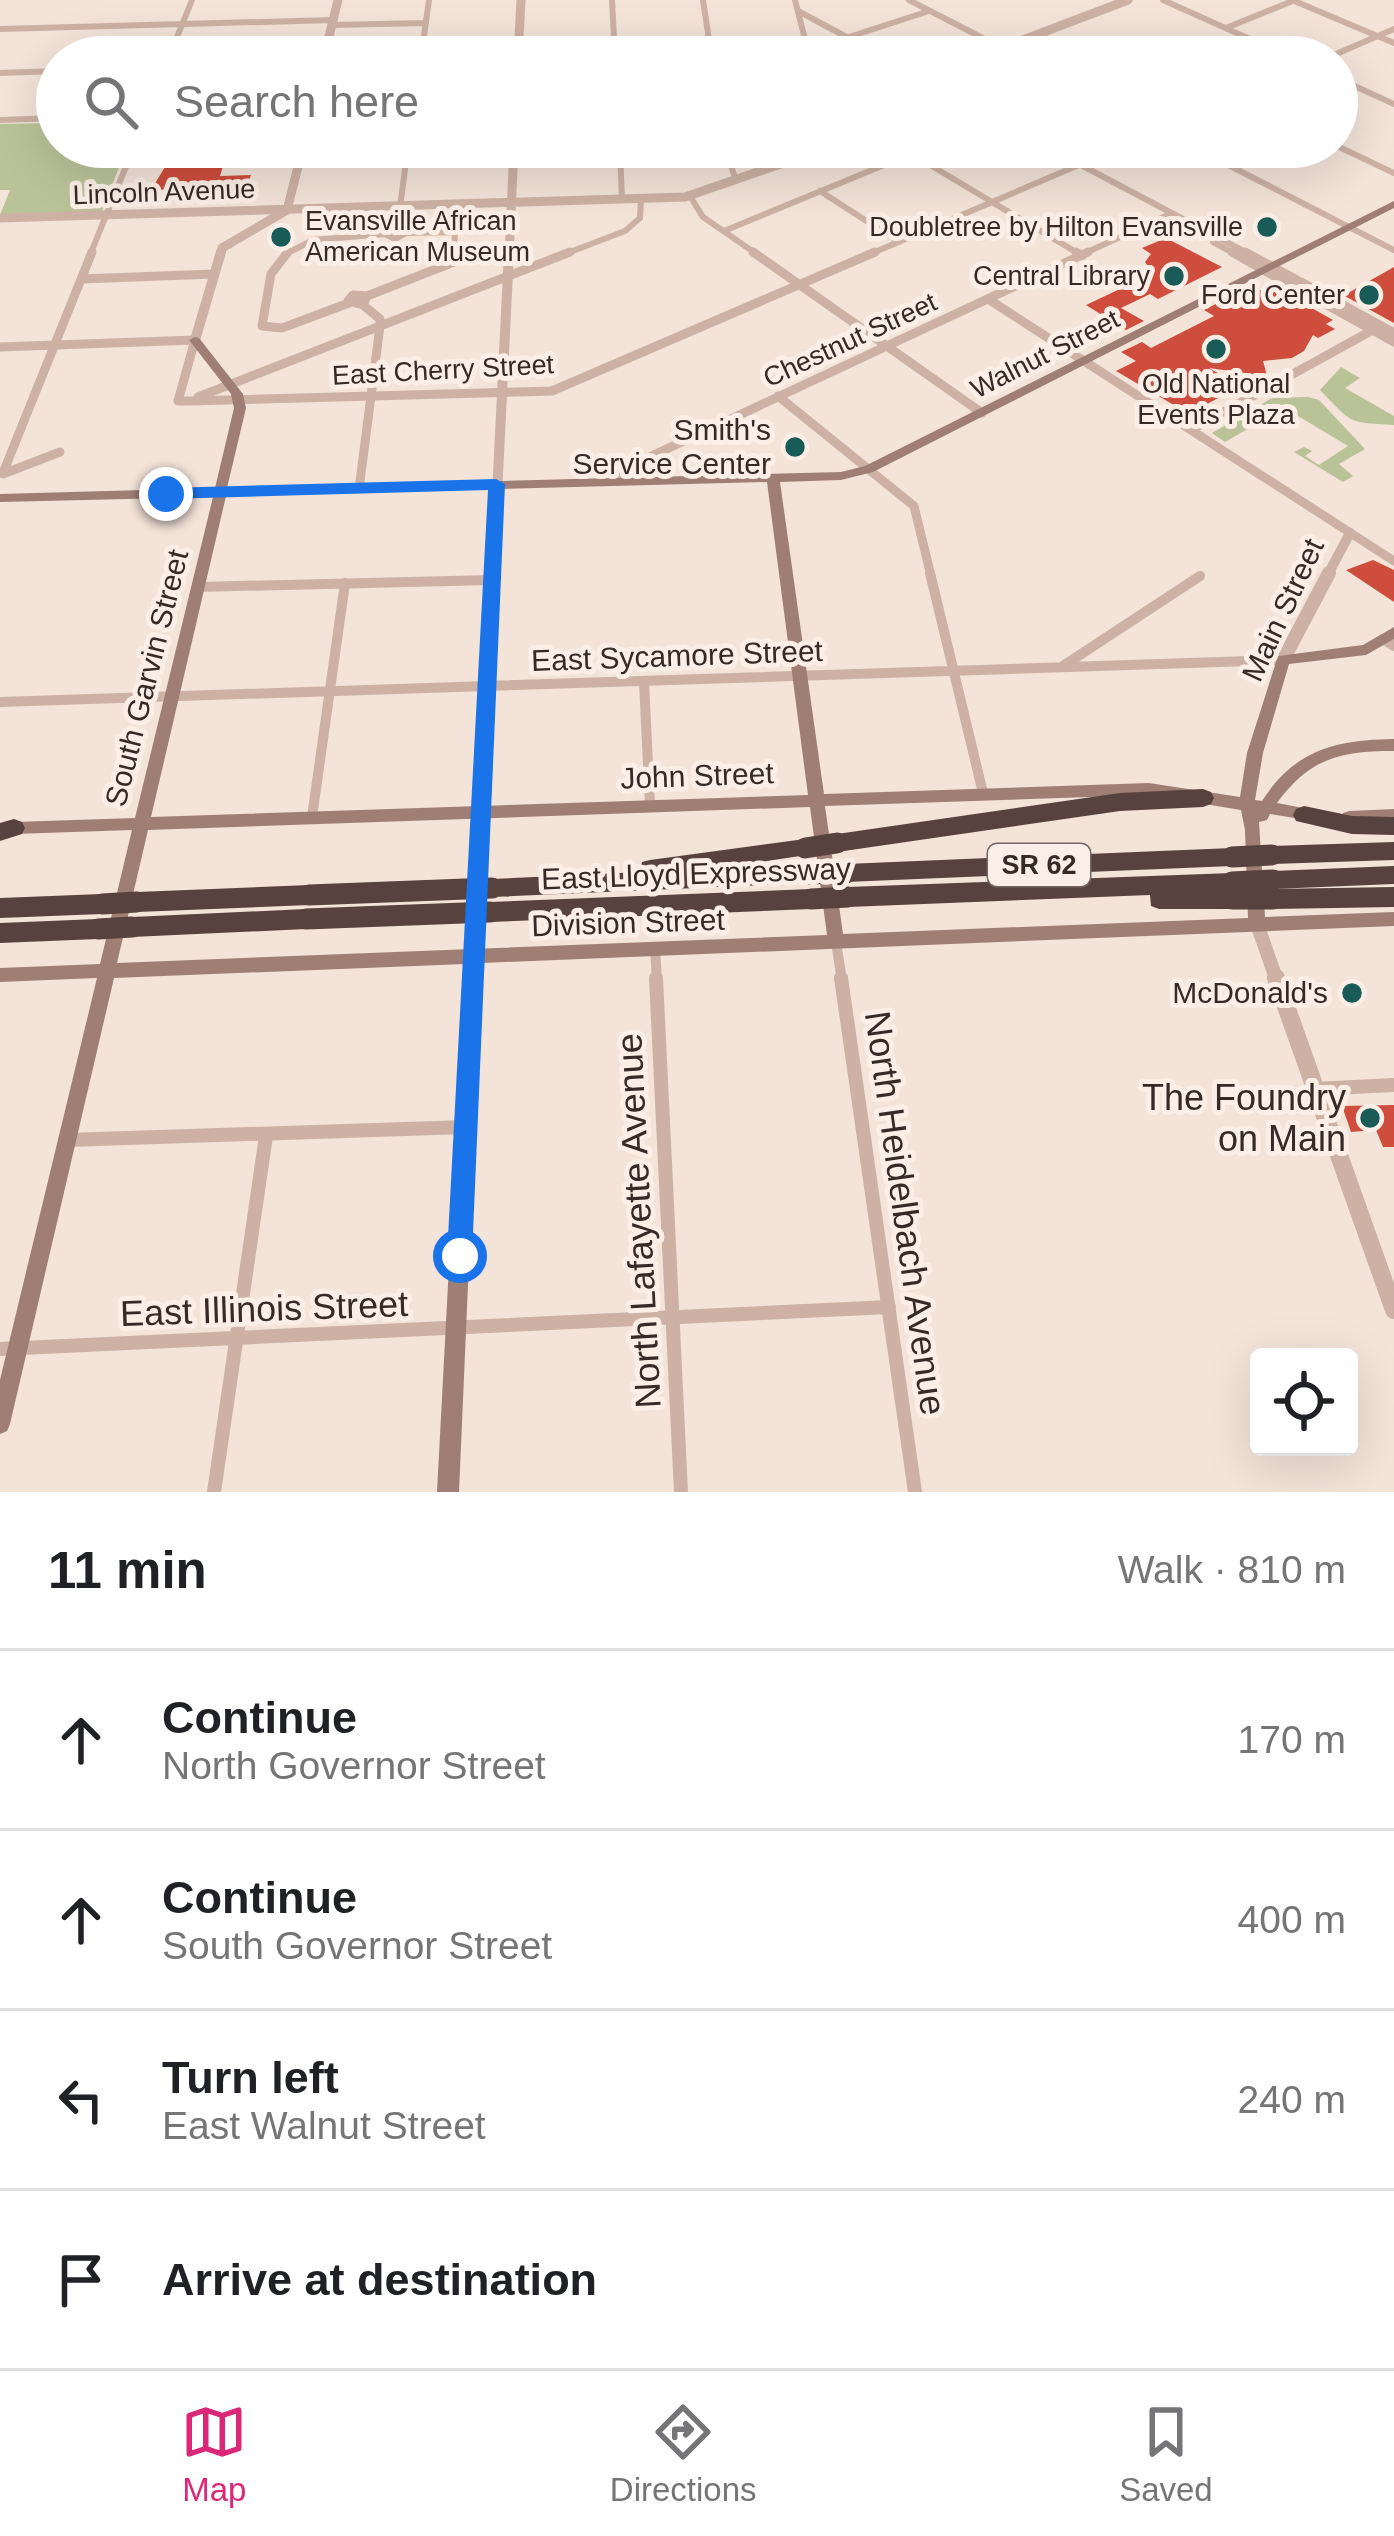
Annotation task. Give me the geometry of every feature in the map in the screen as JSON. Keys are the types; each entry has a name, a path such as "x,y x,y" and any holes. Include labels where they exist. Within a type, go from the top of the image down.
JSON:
{"highway":[{"path":"498,896 1120,802 1203,798"},
{"path":"1304,814 1394,826"},
{"name":"East Lloyd Expressway","path":"847,885 996,892 1232,879 1272,855 1394,851"},
{"path":"1273,889 1394,875"},
{"path":"1232,879 1273,889 1394,897"},
{"name":"East Lloyd Expressway","path":"0,933 132,927 308,907 498,896 1232,879"},
{"name":"East Lloyd Expressway","path":"498,896 809,887"},
{"name":"East Lloyd Expressway","path":"0,908 137,902 308,907"}],"main road":[{"name":"Walnut Street","path":"0,498 841,476 869,470 1394,204"},
{"path":"195,340 239,400"},
{"name":"South Garvin Street","path":"0,1424 9,1349 66,1140 239,400"},
{"path":"772,479 836,942"},
{"path":"1283,660 1366,650 1391,639"},
{"name":"Main Street","path":"1257,924 1253,830 1247,804 1255,753 1283,660"},
{"path":"1253,830 1277,785 1310,760 1340,749 1394,746"},
{"name":"John Street","path":"5,830 1150,789 1304,814 1394,815"},
{"name":"Division Street","path":"0,975 1394,919"},
{"path":"448,1492 474,956"}],"street":[{"path":"177,36 191,0"},
{"path":"329,36 338,0"},
{"path":"424,36 429,0"},
{"path":"519,36 521,0"},
{"path":"612,0 614,36"},
{"path":"704,0 709,36"},
{"path":"795,0 804,36"},
{"path":"910,0 978,36"},
{"path":"1034,36 1128,0"},
{"path":"1163,0 1243,36"},
{"path":"1226,28 1293,0 1394,44"},
{"path":"798,11 844,36"},
{"path":"858,36 929,11"},
{"path":"0,28 426,23"},
{"path":"1358,44 1394,29"},
{"path":"0,73 36,72"},
{"path":"1358,88 1394,104"},
{"path":"0,120 36,119"},
{"path":"1358,156 1394,173"},
{"path":"2,474 126,168"},
{"path":"222,248 287,210 298,168"},
{"path":"400,207 406,168"},
{"path":"474,956 513,168"},
{"path":"621,168 622,200"},
{"path":"731,168 736,181"},
{"name":"Lincoln Avenue","path":"0,218 690,196 772,168"},
{"path":"724,231 877,168"},
{"path":"934,168 1082,256"},
{"name":"East Cherry Street","path":"190,401 558,389 1074,168"},
{"path":"1086,168 1394,338"},
{"path":"1234,168 1394,250"},
{"path":"820,191 899,242"},
{"path":"690,196 699,212 724,231 982,413"},
{"path":"233,211 178,401 190,401 626,231 640,218 641,199"},
{"name":"Chestnut Street","path":"619,481 628,467 1170,214"},
{"path":"359,489 380,319 365,300 353,295 349,303 282,328 262,326 276,260 287,249 325,236 386,234 396,228 406,233 454,232 454,262 365,300"},
{"path":"81,279 214,274"},
{"path":"988,299 1394,561"},
{"path":"1191,430 1376,328"},
{"path":"0,347 195,340"},
{"path":"778,396 914,506 983,793"},
{"path":"2,474 60,452"},
{"name":"Main Street","path":"1283,660 1350,532"},
{"path":"1061,668 1081,650 1200,576"},
{"path":"197,587 491,580"},
{"path":"312,817 345,583"},
{"name":"East Sycamore Street","path":"0,702 1283,660"},
{"path":"644,682 650,805"},
{"path":"1257,924 1389,1285 1394,1310"},
{"name":"North Heidelbach Avenue","path":"836,942 915,1492"},
{"name":"North Lafayette Avenue","path":"655,948 681,1492"},
{"path":"1314,1088 1394,1085"},
{"path":"66,1140 466,1127"},
{"path":"214,1492 266,1136"},
{"name":"East Illinois Street","path":"9,1349 889,1307"}],"green space":[{"path":"36,123 36,168 119,168 102,211 0,215 10,190 0,190 0,124"},
{"path":"1341,367 1360,378 1345,388 1394,416 1394,425 1352,419 1320,390"},
{"path":"1272,398 1319,400 1365,449 1339,464 1353,476 1343,482 1294,452 1304,447 1312,451 1305,456 1319,465 1348,446 1293,413 1275,423 1281,428 1258,423 1225,442 1212,433"}],"building":[{"path":"164,168 222,168 220,176 251,175 247,187 151,190"},
{"name":"Central Library","path":"1166,238 1222,267 1158,299 1150,294 1121,308 1144,321 1126,330 1086,305 1152,272 1145,262 1151,254 1142,248"},
{"name":"Ford Center","path":"1394,267 1394,323 1343,295 1348,293"},
{"name":"Old National Events Plaza","path":"1249,287 1268,292 1276,288 1333,320 1326,324 1335,329 1318,338 1313,335 1304,351 1292,358 1263,361 1267,376 1209,368 1240,386 1189,414 1116,371 1136,361 1121,352 1142,342 1151,348 1214,316 1204,310"},
{"path":"1373,560 1394,570 1394,602 1346,570"},
{"name":"The Foundry on Main","path":"1394,1105 1394,1147 1383,1147 1376,1130 1351,1132 1342,1106"}],"place":[{"name":"Doubletree by Hilton Evansville","path":"1267,227"},
{"name":"Evansville African American Museum","path":"281,237"},
{"name":"Central Library","path":"1174,276"},
{"name":"Ford Center","path":"1369,295"},
{"name":"Old National Events Plaza","path":"1216,349"},
{"name":"Smith's Service Center","path":"795,447"},
{"name":"McDonald's","path":"1352,993"},
{"name":"The Foundry on Main","path":"1370,1118"}],"route":[{"path":"166,494 496,484 460,1256"}]}
